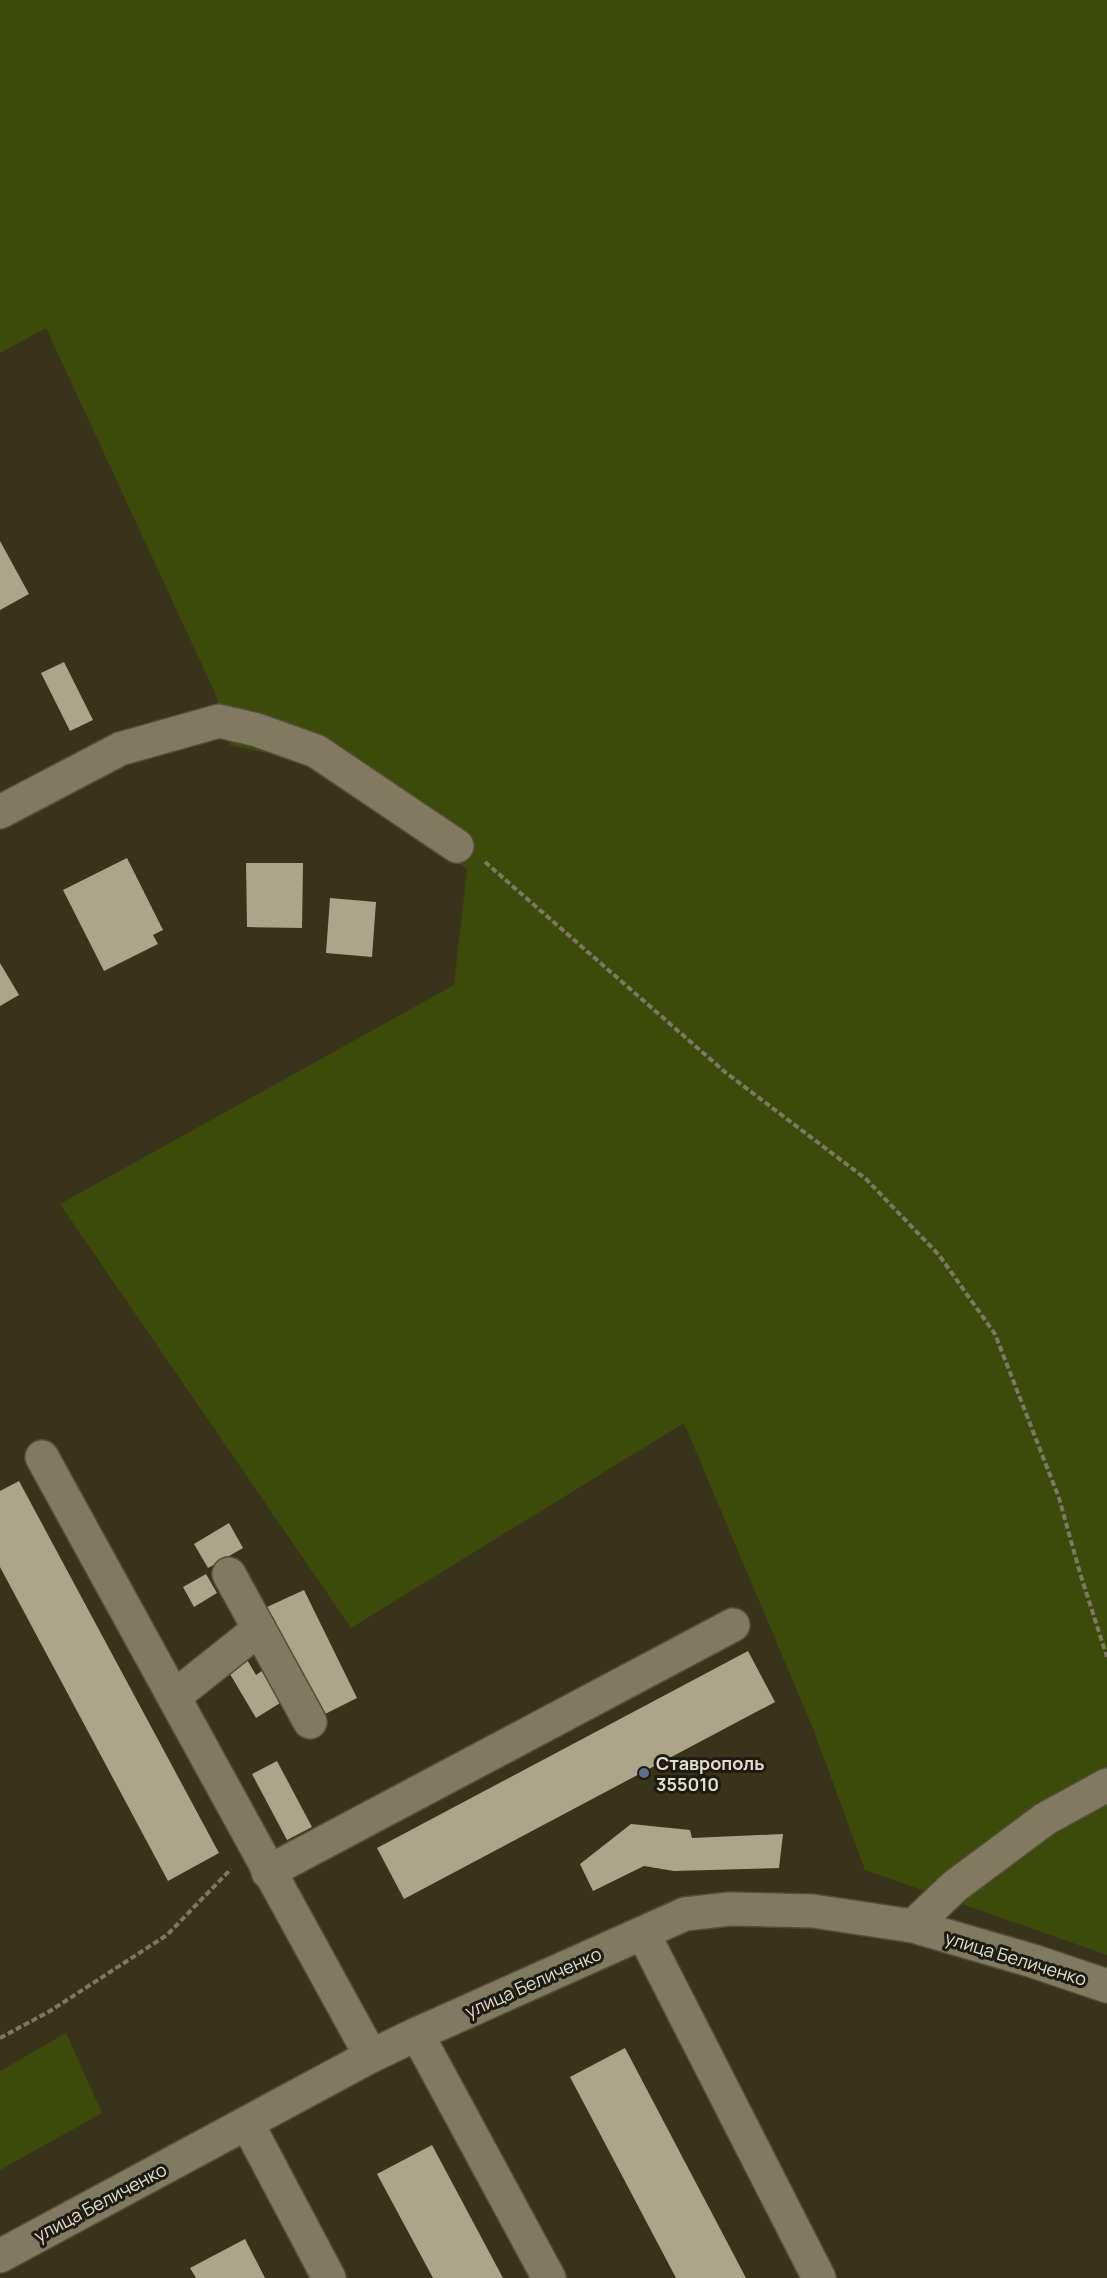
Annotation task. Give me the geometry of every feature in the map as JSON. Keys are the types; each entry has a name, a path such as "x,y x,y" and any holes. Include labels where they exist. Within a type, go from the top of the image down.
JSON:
{"street":[{"path":"0,812 120,749 219,721 257,730 316,751 457,846"},
{"path":"42,1457 371,2056"},
{"path":"229,1574 310,1722"},
{"path":"261,1858 733,1625"},
{"path":"175,1696 259,1629"},
{"path":"914,1926 955,1886 1045,1820 1107,1785"},
{"name":"улица Беличенко","path":"0,2256 371,2056 685,1914 730,1909 813,1911 914,1926 1033,1961 1107,1986"},
{"path":"643,1933 819,2278"},
{"path":"417,2034 549,2278"},
{"path":"247,2122 329,2278"}],"path":[{"path":"457,846 489,865 725,1072 866,1179 939,1255 995,1334 1059,1498 1107,1657"},
{"path":"0,2038 50,2011 167,1935 261,1858"}],"green space":[{"path":"0,0 1107,0 1107,1955 865,1870 814,1731 684,1423 351,1628 60,1204 454,985 467,869 301,761 230,745 215,693 46,328 0,353"},
{"path":"66,2033 102,2113 0,2170 0,2071"}],"building":[{"path":"0,541 29,594 0,610"},
{"path":"64,662 93,720 70,731 41,673"},
{"path":"127,858 163,930 153,935 158,944 104,971 63,890"},
{"path":"246,863 303,863 302,928 247,927"},
{"path":"330,898 376,902 372,957 326,953"},
{"path":"0,963 19,995 0,1006"},
{"path":"19,1481 219,1853 168,1881 0,1567 0,1491"},
{"path":"229,1523 243,1548 208,1568 194,1544"},
{"path":"206,1574 217,1593 194,1607 183,1587"},
{"path":"304,1590 357,1698 321,1716 267,1607"},
{"path":"748,1651 775,1702 404,1899 377,1848"},
{"path":"246,1658 256,1675 266,1668 285,1700 256,1718 227,1669"},
{"path":"277,1761 312,1827 287,1840 252,1774"},
{"path":"631,1824 690,1830 692,1838 783,1834 779,1868 674,1871 644,1866 593,1891 580,1864"},
{"path":"625,2048 746,2278 676,2278 570,2077"},
{"path":"432,2145 503,2278 433,2278 377,2174"},
{"path":"245,2239 265,2278 196,2278 190,2268"}],"place":[{"name":"Ставрополь 355010","path":"644,1773"}]}
